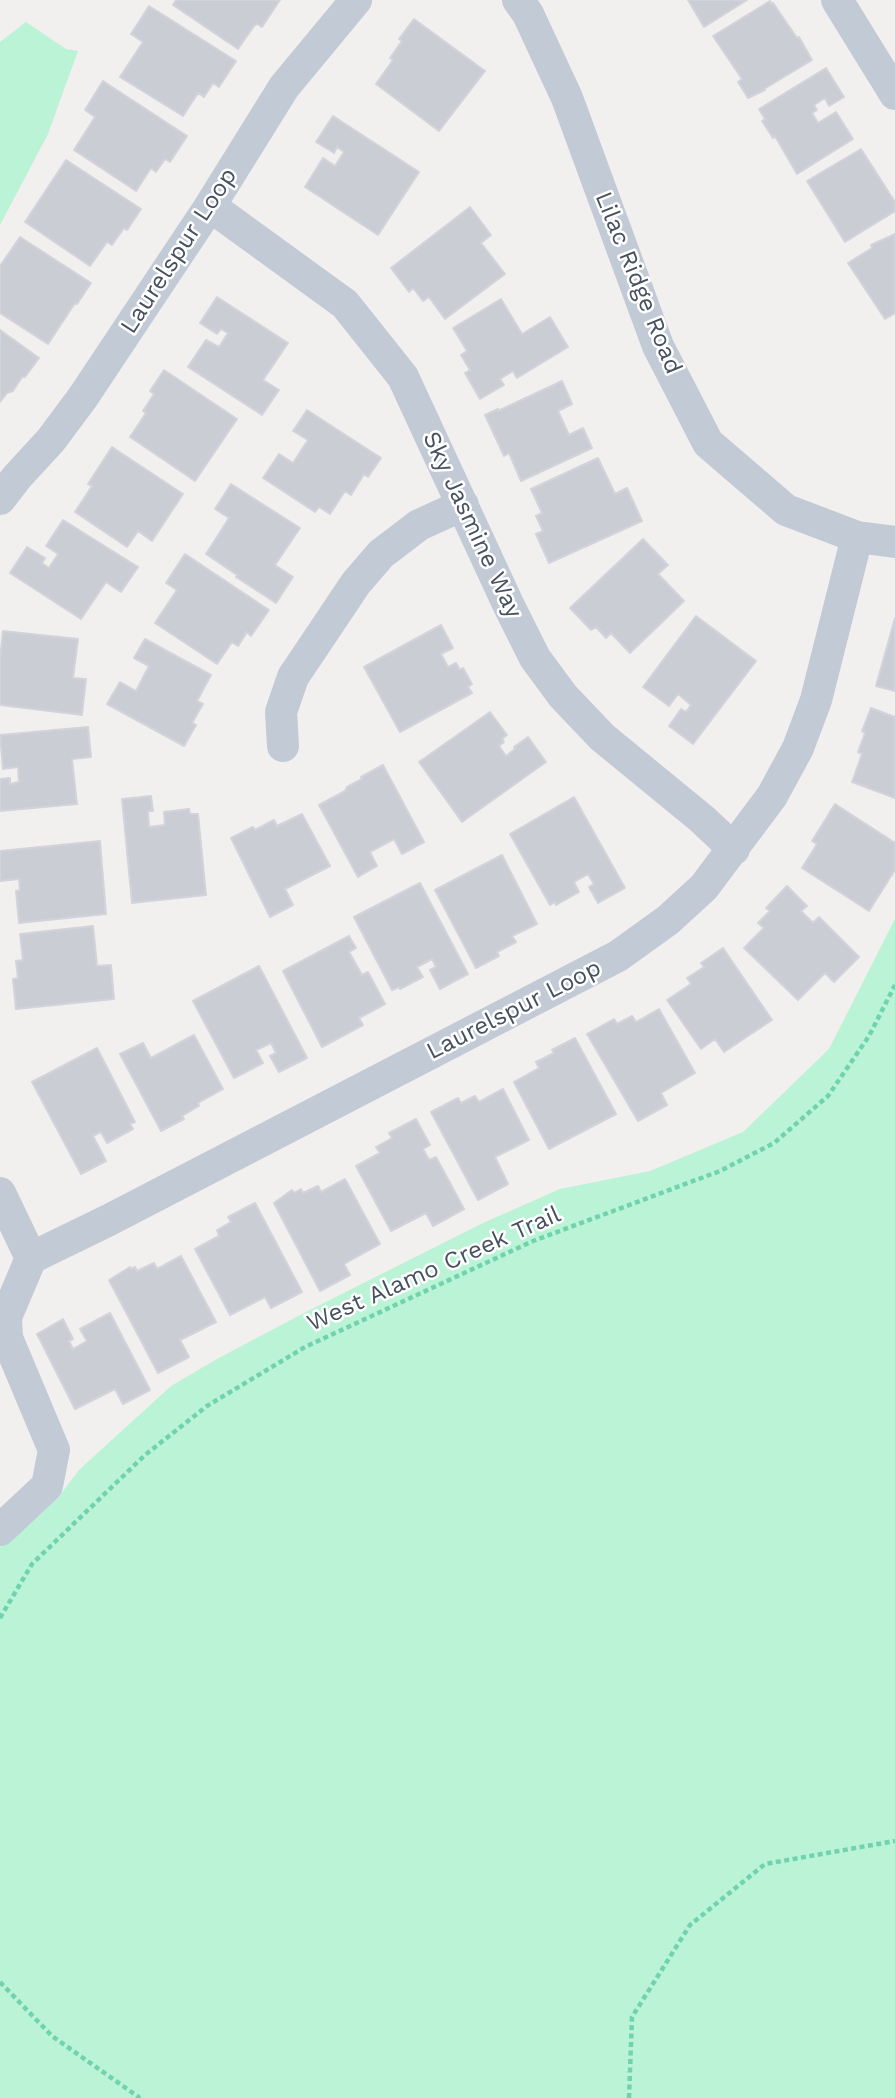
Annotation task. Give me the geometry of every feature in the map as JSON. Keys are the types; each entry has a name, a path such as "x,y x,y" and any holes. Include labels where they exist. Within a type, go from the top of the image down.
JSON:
{"street":[{"name":"Laurelspur Loop","path":"0,499 51,440 83,397 210,206 284,87 356,0"},
{"name":"Lilac Ridge Road","path":"518,0 528,14 567,98 658,346 708,443 786,510 858,537 895,542"},
{"path":"837,0 895,94"},
{"name":"Sky Jasmine Way","path":"210,206 345,304 403,377 535,658 563,696 602,737 702,819 734,849"},
{"path":"283,747 281,712 293,677 356,583 381,554 419,525 463,505"},
{"name":"Laurelspur Loop","path":"30,1258 109,1220 618,956 668,920 704,887 734,849 772,796 798,748 816,700 858,537"},
{"path":"0,1193 30,1258 6,1317 7,1338 54,1450 47,1486 0,1530"}],"path":[{"name":"West Alamo Creek Trail","path":"0,1618 32,1564 145,1455 218,1400 305,1347 533,1241 720,1171 774,1143 828,1096 869,1036 895,985"},
{"path":"629,2098 632,2017 690,1925 765,1864 895,1841"},
{"path":"0,1982 52,2036 140,2098"}],"green space":[{"path":"26,22 66,49 78,51 48,134 0,225 0,42"},
{"path":"895,919 895,2098 0,2098 0,1547 57,1499 79,1470 171,1386 217,1359 483,1223 560,1189 650,1171 743,1132 829,1049"}],"building":[{"path":"176,0 280,0 262,27 257,24 254,26 238,49 173,5"},
{"path":"688,0 747,0 704,27"},
{"path":"770,1 797,38 799,37 812,60 748,98 738,82 742,79 713,36"},
{"path":"149,6 236,61 219,87 213,83 204,97 198,93 183,116 120,77 143,42 131,34"},
{"path":"414,19 485,71 439,131 376,84 393,60 390,58 402,41 399,39"},
{"path":"826,68 844,97 829,106 825,98 814,105 817,110 812,113 818,123 836,112 853,139 797,174 775,136 773,138 762,121 765,119 759,109"},
{"path":"103,81 187,136 170,162 165,159 156,172 151,168 136,191 74,150 95,117 85,110"},
{"path":"333,116 419,172 378,235 305,187 323,158 335,166 344,152 337,147 334,153 316,142"},
{"path":"861,149 895,202 895,211 845,242 807,181"},
{"path":"66,160 141,209 127,230 124,228 112,245 107,242 90,266 25,222"},
{"path":"470,207 491,235 481,243 505,274 445,319 429,297 423,301 413,288 409,292 391,268"},
{"path":"895,234 895,313 885,319 848,263 872,248 871,245"},
{"path":"20,237 91,283 48,344 0,313 0,266"},
{"path":"217,297 288,343 263,380 279,390 262,415 188,367 206,340 219,347 228,333 221,329 217,334 200,323"},
{"path":"501,299 522,334 550,317 568,347 517,378 513,371 500,379 504,385 480,399 465,373 470,370 461,355 467,351 453,328"},
{"path":"0,330 39,358 13,391 7,393 0,402"},
{"path":"164,370 237,419 195,481 130,437 146,413 143,411 154,394 150,391"},
{"path":"562,381 572,404 558,411 569,435 583,428 592,448 521,481 509,453 504,456 485,415"},
{"path":"307,410 381,458 368,477 364,474 351,495 345,491 330,514 319,507 315,512 263,478 279,454 293,463 308,440 293,431"},
{"path":"112,447 183,494 152,541 138,531 127,547 75,512 92,486 88,484"},
{"path":"598,458 615,494 627,488 642,521 549,563 536,534 543,531 536,516 542,513 531,489"},
{"path":"231,484 300,528 275,565 293,577 276,603 206,554 229,518 215,509"},
{"path":"63,520 138,567 121,592 106,582 81,619 10,573 27,547 45,558 42,563 49,568 58,554 46,546"},
{"path":"643,539 668,565 658,574 684,601 630,653 611,633 606,638 596,627 591,630 570,608"},
{"path":"185,554 269,610 251,636 247,632 238,646 232,642 217,664 155,623 177,590 166,583"},
{"path":"696,616 756,661 693,744 669,726 681,709 686,712 691,705 678,694 669,706 643,687"},
{"path":"895,618 895,691 876,686"},
{"path":"441,625 453,648 441,654 448,667 456,663 460,670 463,668 472,684 468,687 472,693 400,732 364,667"},
{"path":"3,631 78,639 73,678 86,679 82,715 0,705"},
{"path":"145,639 211,675 197,701 203,704 192,723 196,725 184,746 107,704 120,682 136,691 149,666 134,658"},
{"path":"871,708 895,717 895,798 852,782 862,754 858,752 865,733 862,731"},
{"path":"490,712 507,735 499,746 506,756 528,737 546,762 462,822 419,762"},
{"path":"88,727 91,757 72,759 77,804 0,811 0,779 10,778 10,784 19,782 18,767 3,769 0,735"},
{"path":"383,765 424,842 402,854 394,839 370,852 377,866 358,877 319,805"},
{"path":"151,796 153,811 148,811 149,827 165,825 164,812 189,809 190,814 198,814 206,895 132,903 122,799"},
{"path":"574,797 625,888 598,903 589,887 594,884 588,874 574,882 579,892 556,905 555,902 550,905 510,834"},
{"path":"835,804 895,843 895,870 869,911 802,868 817,844 812,841"},
{"path":"302,814 330,866 285,889 293,905 270,917 231,838 253,827 255,830 274,820 277,826"},
{"path":"100,841 106,914 19,923 16,891 20,890 19,879 0,881 0,851"},
{"path":"502,855 537,924 512,936 516,942 497,952 499,956 476,968 435,890"},
{"path":"420,883 468,974 440,989 430,970 436,967 432,959 417,967 423,977 400,989 399,987 392,990 354,917"},
{"path":"787,886 807,906 801,911 813,923 819,917 859,957 834,982 825,973 798,1000 744,948 764,928 758,923 770,911 766,908"},
{"path":"93,926 97,966 111,965 114,999 16,1009 13,979 18,978 16,961 23,960 20,934"},
{"path":"349,936 356,948 349,952 362,975 368,972 385,1004 359,1018 363,1025 322,1047 283,971"},
{"path":"723,948 772,1020 724,1052 715,1039 701,1049 667,1000 691,984 687,978 704,967 701,963"},
{"path":"259,966 307,1058 279,1072 270,1056 276,1053 271,1043 256,1050 263,1063 234,1078 193,1001"},
{"path":"659,1009 695,1073 661,1093 667,1105 638,1121 587,1034 614,1019 617,1024 632,1016 636,1022"},
{"path":"194,1035 223,1089 198,1103 199,1106 182,1116 184,1119 161,1131 120,1054 143,1043 151,1058"},
{"path":"575,1038 616,1114 549,1149 514,1082 539,1068 536,1062 554,1053 552,1050"},
{"path":"97,1048 135,1122 130,1124 133,1129 107,1143 101,1132 93,1136 106,1161 81,1174 32,1082"},
{"path":"503,1089 529,1140 495,1157 508,1184 478,1200 431,1112 458,1098 461,1103 475,1096 479,1102"},
{"path":"416,1119 430,1145 423,1149 429,1160 436,1157 464,1209 433,1226 426,1213 391,1231 356,1166 380,1153 376,1147 392,1138 389,1133"},
{"path":"345,1179 380,1244 344,1264 350,1275 320,1291 274,1203 292,1190 294,1193 301,1189 303,1193 318,1186 321,1192"},
{"path":"255,1203 302,1292 271,1308 265,1297 230,1315 195,1249 219,1236 217,1230 231,1222 228,1217"},
{"path":"181,1256 216,1322 180,1340 189,1357 158,1373 109,1280 130,1267 135,1267 137,1271 154,1263 157,1269"},
{"path":"110,1313 150,1390 123,1404 115,1389 75,1409 37,1334 63,1319 73,1339 69,1341 73,1349 87,1341 80,1329"}]}
